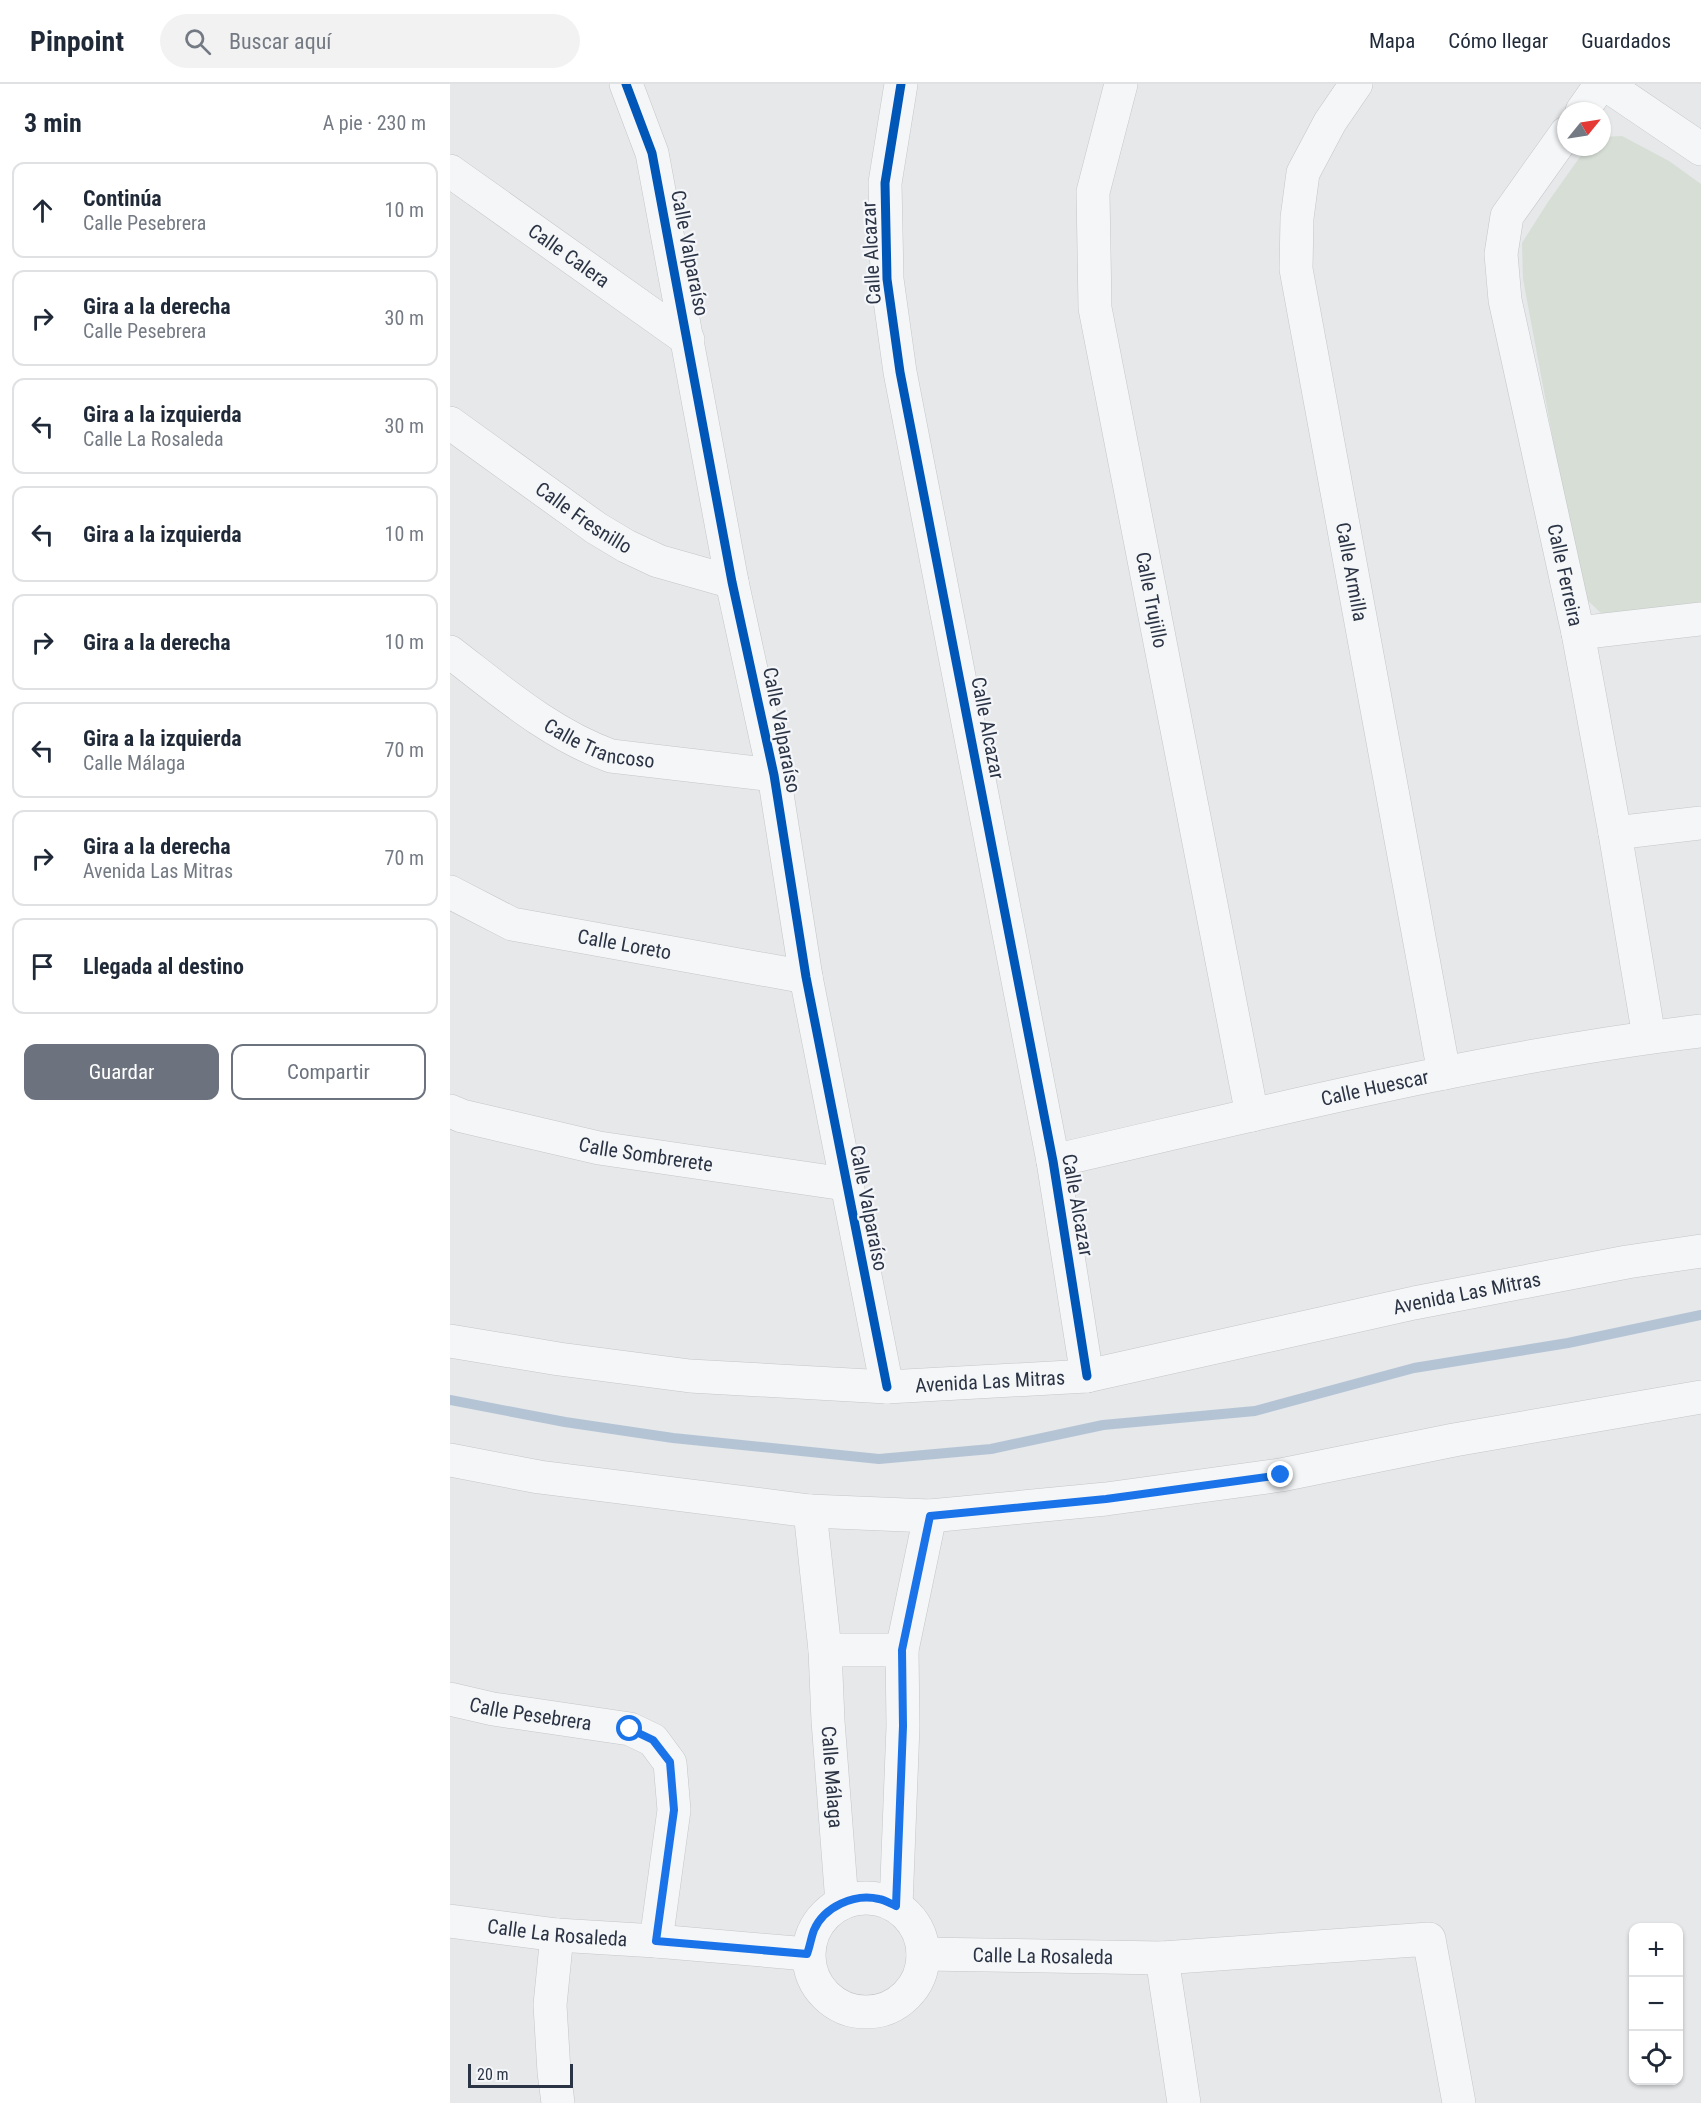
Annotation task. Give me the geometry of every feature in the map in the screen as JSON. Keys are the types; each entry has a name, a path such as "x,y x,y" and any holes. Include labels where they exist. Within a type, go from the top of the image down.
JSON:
{"street":[{"name":"Calle Valparaíso","path":"626,84 652,153 732,582 774,775 806,977 845,1184 887,1387"},
{"name":"Calle Alcazar","path":"901,84 885,183 887,279 900,372 1053,1161 1087,1376"},
{"name":"Calle Trujillo","path":"1121,84 1093,192 1095,308 1252,1115"},
{"name":"Calle Armilla","path":"1356,84 1330,122 1303,173 1297,218 1296,269 1444,1073"},
{"path":"1589,102 1603,84 1701,149"},
{"name":"Calle Ferreira","path":"1557,146 1507,216 1501,255 1505,300 1578,633 1615,833 1649,1037"},
{"name":"Calle Calera","path":"450,171 688,340"},
{"name":"Calle Fresnillo","path":"450,423 596,528 626,546 658,561 732,582"},
{"path":"1578,633 1701,619"},
{"name":"Calle Trancoso","path":"450,652 557,732 611,756 774,775"},
{"path":"1615,833 1701,822"},
{"name":"Calle Loreto","path":"450,892 512,924 806,977"},
{"name":"Calle Huescar","path":"1053,1161 1444,1073 1649,1037 1701,1031"},
{"name":"Calle Sombrerete","path":"450,1111 462,1116 599,1148 845,1184"},
{"name":"Avenida Las Mitras","path":"450,1341 559,1359 690,1376 887,1387 1087,1376 1414,1303 1627,1262 1701,1251"},
{"path":"450,1460 539,1477 810,1511 930,1516 1106,1499 1281,1475 1454,1440 1701,1397"},
{"name":"Calle Málaga","path":"810,1511 825,1650 842,1903"},
{"path":"896,1906 903,1726 902,1650 930,1516"},
{"path":"825,1650 902,1650"},
{"name":"Calle Pesebrera","path":"450,1699 494,1709 630,1729 653,1740 670,1762 674,1810 656,1941"},
{"path":"860,1898 879,1899 896,1906 910,1919 920,1935 923,1954 921,1973 912,1990 898,2003 882,2011 863,2013 844,2008 828,1998 816,1984 809,1966 807,1954 815,1929 826,1914 842,1903 860,1898"},
{"name":"Calle La Rosaleda","path":"450,1921 557,1935 807,1954"},
{"path":"557,1935 550,2005 558,2103"},
{"name":"Calle La Rosaleda","path":"923,1954 1162,1959 1430,1939 1459,2103"},
{"path":"1162,1959 1184,2103"}],"shaded area":[{"path":"1622,136 1669,161 1701,184 1701,607 1625,619 1601,613 1582,595 1523,279 1522,243 1581,156 1611,156 1611,137"}],"waterway":[{"path":"450,1400 565,1422 673,1438 879,1459 991,1449 1103,1425 1255,1411 1414,1368 1568,1343 1701,1315"}],"cycle path":[{"path":"626,84 652,153 732,582 774,775 806,977 887,1387"},
{"path":"901,84 885,183 887,279 900,372 1053,1161 1087,1376"}],"route":[{"path":"630,1729 653,1740 670,1762 674,1810 656,1941 807,1954 815,1929 826,1914 842,1903 860,1898 879,1899 896,1906 903,1726 902,1650 930,1516 1106,1499 1281,1475"}]}
